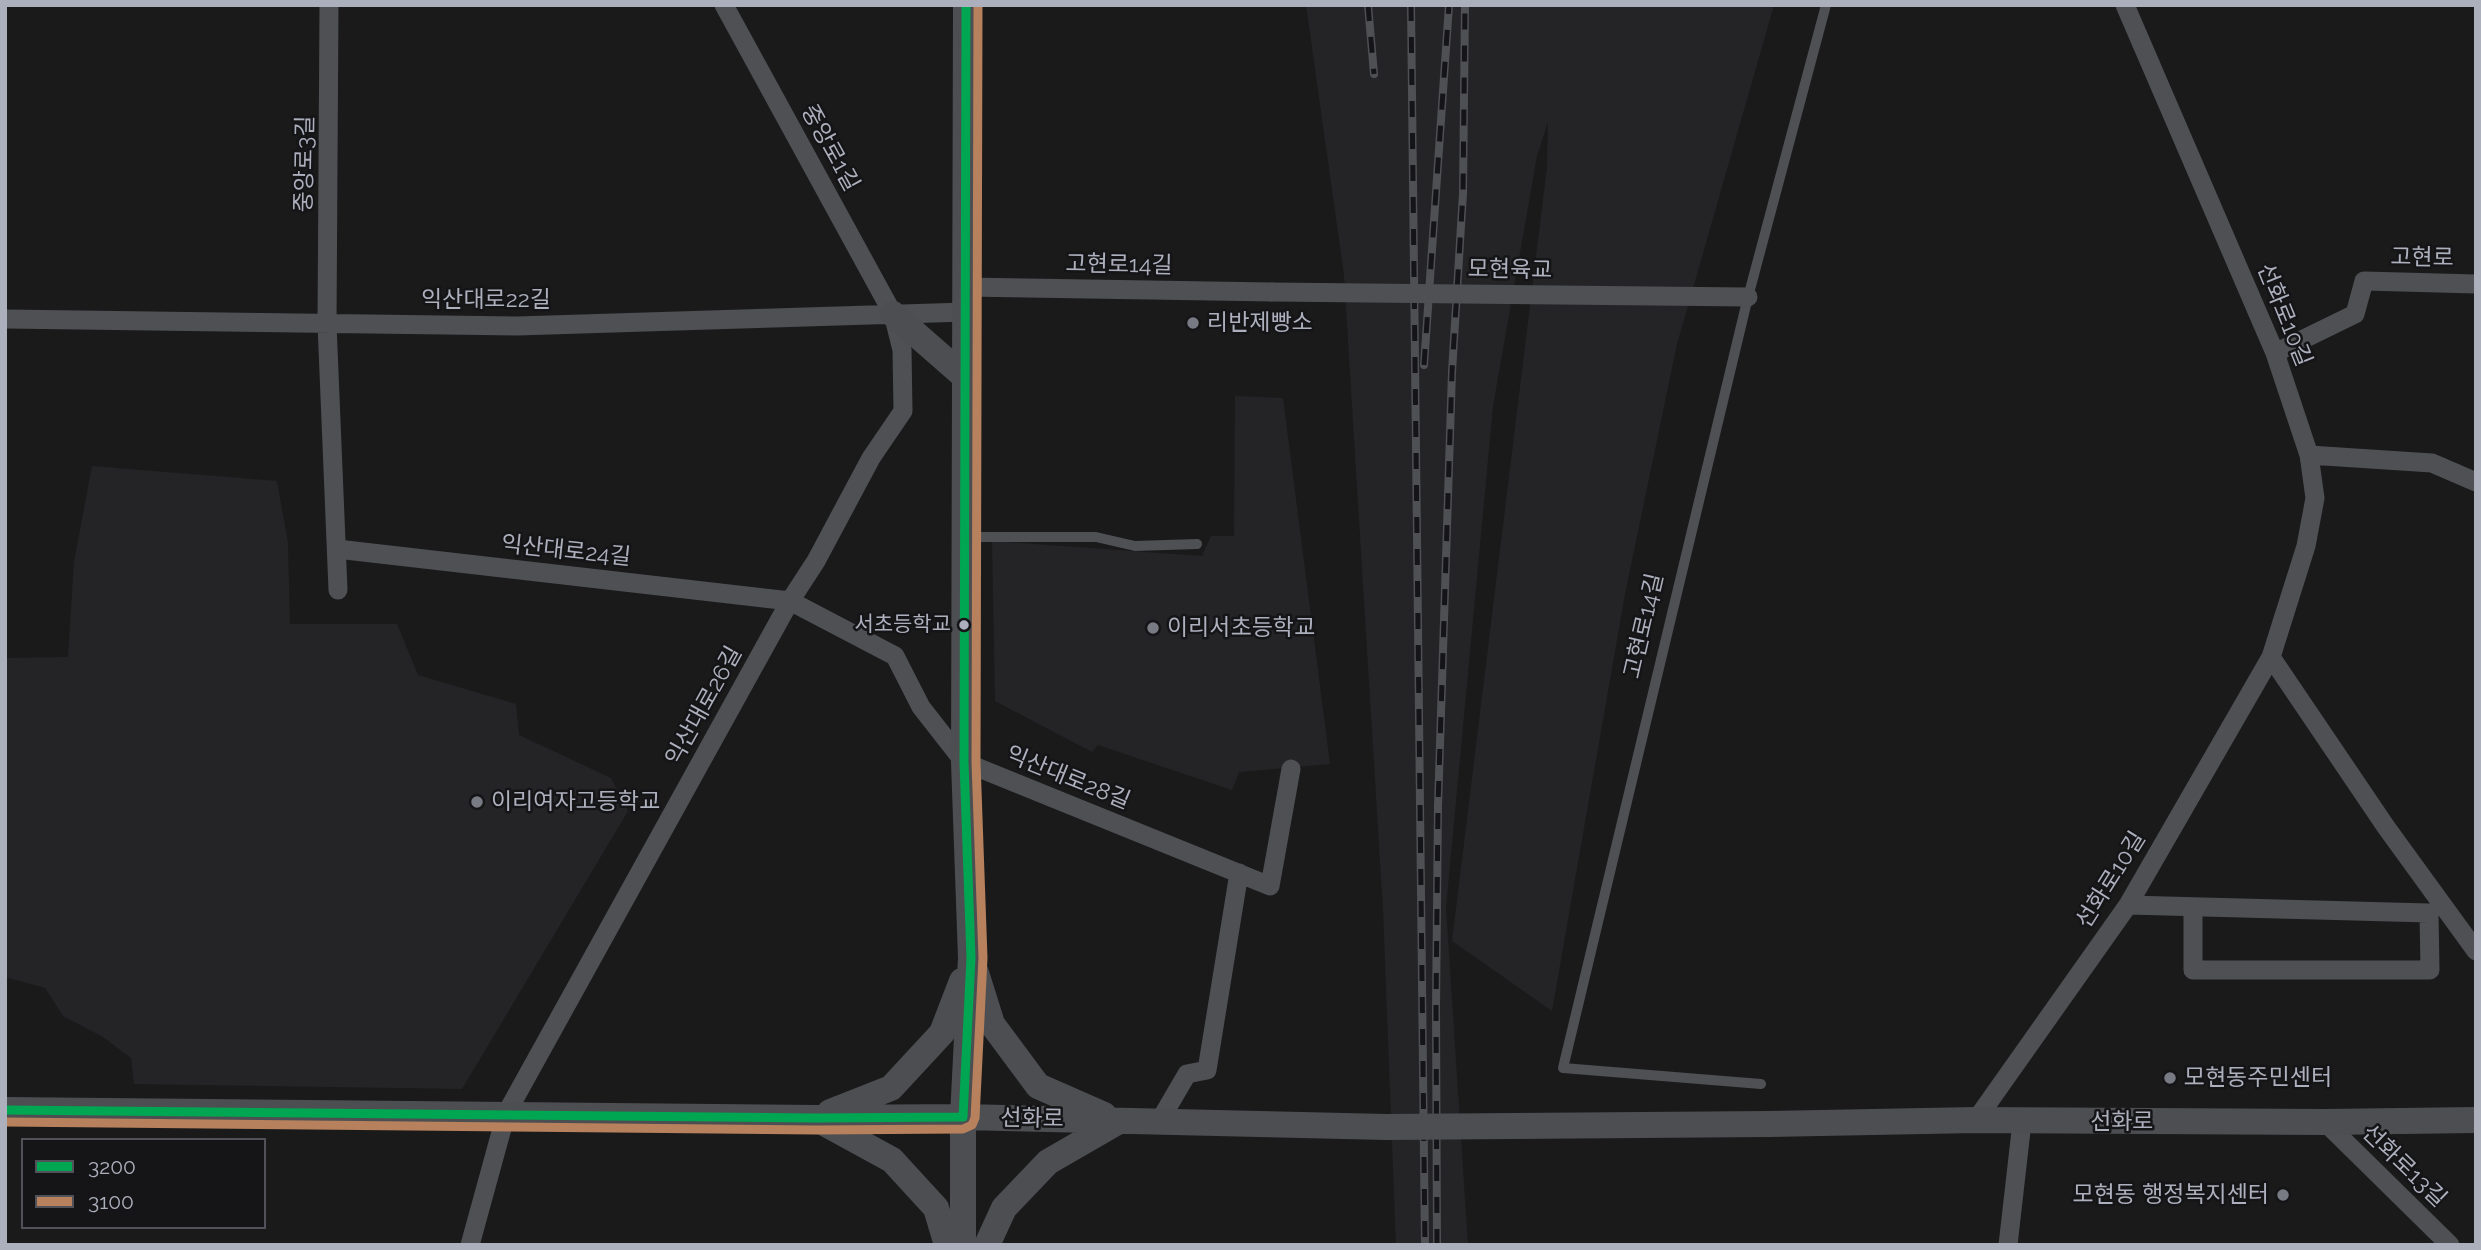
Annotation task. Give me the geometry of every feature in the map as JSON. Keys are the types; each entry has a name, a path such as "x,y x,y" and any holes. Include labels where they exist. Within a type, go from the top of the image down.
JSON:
{"main road":[{"path":"963,1245 963,1117 971,958 964,762 966,5"},
{"path":"893,314 965,377"},
{"path":"816,1118 891,1088 942,1033 971,958"},
{"path":"971,958 992,1024 1038,1086 1119,1121"},
{"name":"선화로","path":"5,1110 963,1117 1386,1127 1976,1120 2325,1122 2476,1119"},
{"path":"816,1118 892,1160 936,1208 947,1245"},
{"path":"987,1245 1004,1208 1048,1162 1119,1121"}],"street":[{"name":"중앙로3길","path":"327,324 329,5"},
{"name":"중앙로1길","path":"724,5 893,314"},
{"name":"선화로10길","path":"1976,1120 2128,905 2271,657 2306,546 2315,498 2309,455 2275,353 2125,5"},
{"name":"고현로","path":"2275,353 2355,314 2364,282 2476,284"},
{"name":"고현로14길","path":"966,299 1272,292"},
{"name":"모현육교","path":"1272,292 1748,297"},
{"name":"익산대로22길","path":"5,319 517,326 893,314 966,299"},
{"name":"익산대로26길","path":"476,1240 506,1114 790,601 816,561 871,458 903,411 902,350 893,314"},
{"path":"327,324 338,590"},
{"path":"2309,455 2432,463 2476,482"},
{"name":"익산대로24길","path":"337,549 790,601"},
{"path":"790,601 895,656 921,707 964,762"},
{"path":"2271,657 2386,827 2476,951"},
{"name":"익산대로28길","path":"964,762 1270,886 1291,769"},
{"path":"1158,1122 1187,1074 1207,1070 1239,873"},
{"path":"2128,905 2429,914 2430,970 2193,970 2193,908"},
{"path":"2008,1245 2022,1122"},
{"name":"선화로13길","path":"2325,1122 2450,1245"}],"lane":[{"name":"고현로14길","path":"1761,1084 1563,1068 1748,297 1826,5"},
{"path":"963,537 1096,537 1135,546 1197,544"}],"shaded area":[{"path":"1306,5 1774,5 1677,344 1625,594 1552,1011 1452,941 1547,167 1548,122 1537,156 1493,406 1446,908 1468,1245 1396,1245 1383,910 1344,275"},
{"name":"이리서초등학교","path":"1235,396 1283,398 1330,764 1239,772 1232,790 1098,745 1092,752 995,701 992,541 1202,556 1211,536 1234,536"},
{"path":"92,466 277,481 288,543 290,624 397,624 418,675 516,704 519,735 611,778 628,811 462,1089 134,1084 131,1058 103,1037 63,1016 45,988 5,977 5,658 68,657 74,562"}],"railway":[{"path":"1368,5 1374,74"},
{"path":"1411,5 1425,1245"},
{"path":"1424,365 1449,5"},
{"path":"1437,1245 1438,806 1452,372 1463,193 1465,5"}],"transit line":[{"name":"3200","path":"5,1110 963,1117 971,958 964,762 966,5"},
{"name":"3100","path":"5,1122 816,1130 963,1129 972,1125 975,1118 983,958 976,762 978,5"}],"place":[{"name":"리반제빵소","path":"1193,323"},
{"name":"서초등학교","path":"964,625"},
{"name":"이리서초등학교","path":"1153,628"},
{"name":"이리여자고등학교","path":"477,802"},
{"name":"모현동주민센터","path":"2170,1078"},
{"name":"모현동 행정복지센터","path":"2283,1195"}]}
